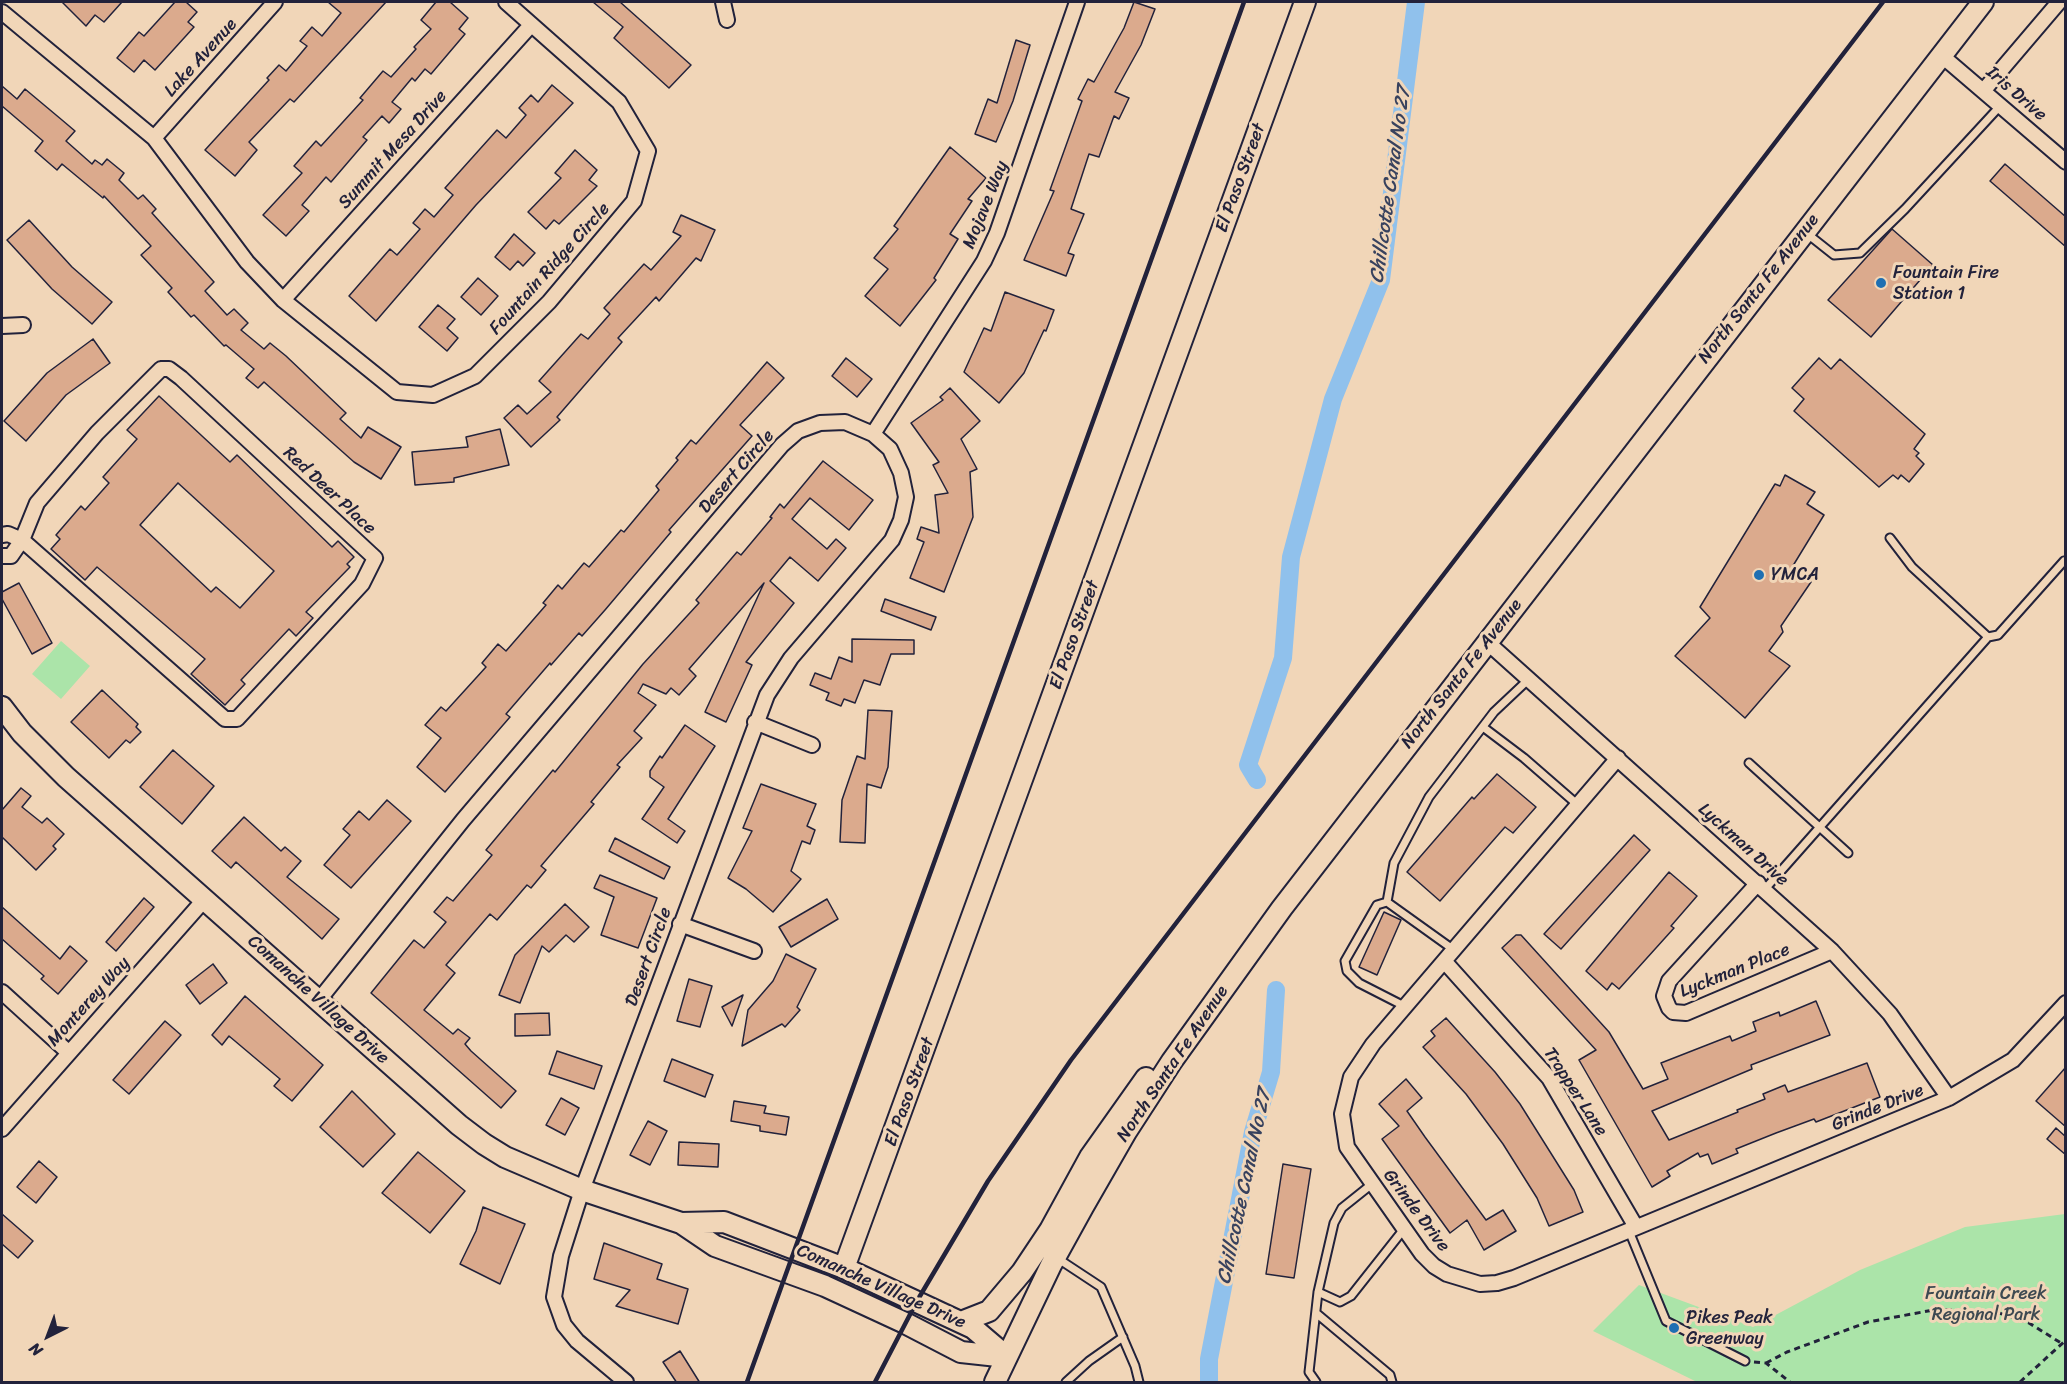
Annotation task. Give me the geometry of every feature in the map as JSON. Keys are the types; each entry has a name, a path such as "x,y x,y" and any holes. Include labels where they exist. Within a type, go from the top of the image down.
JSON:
{"main road":[{"name":"El Paso Street","path":"844,1268 888,1154 1305,2"},
{"name":"North Santa Fe Avenue","path":"995,1383 1055,1257 1110,1159 1172,1061 1282,908 1983,2"},
{"name":"Comanche Village Drive","path":"2,707 22,733 66,777 459,1125 484,1144 505,1157 582,1190 681,1223 715,1246 835,1290 961,1352 1007,1357"},
{"path":"961,1322 989,1311 1022,1272 1050,1230 1090,1157 1143,1080 1172,1061"},
{"name":"Comanche Village Drive","path":"681,1223 724,1222 844,1268 972,1328 1007,1357"}],"street":[{"name":"Lake Avenue","path":"154,138 275,2"},
{"name":"Fountain Ridge Circle","path":"2,12 154,138 247,262 283,300 397,392 433,395 475,376 549,302 634,201 648,151 619,102 506,2"},
{"path":"723,2 727,20"},
{"name":"Mojave Way","path":"873,434 984,261 997,233 1077,2"},
{"path":"1984,90 2059,2"},
{"name":"Summit Mesa Drive","path":"283,300 531,25"},
{"name":"Iris Drive","path":"1941,55 2066,162"},
{"path":"2,326 23,325"},
{"name":"Red Deer Place","path":"2,535 9,534 22,540 225,719 237,719 362,584 375,558 169,369 161,369 97,433 37,503 22,540 11,556 2,556"},
{"name":"Desert Circle","path":"319,1000 463,820 782,445 798,431 820,423 845,422 873,434 890,449 901,473 906,497 901,520 892,540 791,658 767,695 582,1190 557,1273 556,1307 564,1325 577,1341 626,1383"},
{"name":"Lyckman Drive","path":"1487,642 1832,951 1890,1014 1949,1098"},
{"path":"755,722 812,745"},
{"name":"Grinde Drive","path":"1618,758 1373,1044 1351,1077 1342,1114 1342,1129 1347,1147 1404,1229 1434,1266 1460,1280 1480,1284 1497,1283 1514,1278 1949,1098 2013,1060 2066,1003"},
{"name":"Lyckman Place","path":"1761,886 1669,981 1664,996 1669,1008 1674,1012 1686,1013 1832,951"},
{"name":"Monterey Way","path":"2,1129 204,900"},
{"path":"680,924 754,951"},
{"name":"Trapper Lane","path":"1445,962 1548,1078 1632,1228"},
{"path":"2,992 68,1052"}],"lane":[{"path":"1804,231 1834,255 1860,253 1905,209 2001,105"},
{"path":"1890,538 1912,567 1988,637"},
{"path":"1761,886 1819,827 1988,637 1998,635 2064,561"},
{"path":"1387,902 1394,863 1429,797 1494,712 1529,680"},
{"path":"1483,727 1524,758 1578,805"},
{"path":"1749,763 1848,853"},
{"path":"1387,902 1455,950"},
{"path":"1387,902 1377,905 1345,961 1347,971 1359,983 1406,1007"},
{"path":"1316,1383 1309,1372 1318,1292 1334,1223 1342,1208 1372,1184"},
{"path":"1632,1228 1666,1321 1745,1361"},
{"path":"1318,1292 1340,1302 1351,1296 1404,1229"},
{"path":"1055,1257 1101,1287 1136,1366 1138,1383"},
{"path":"1316,1313 1389,1375 1392,1383"},
{"path":"1066,1383 1089,1361 1123,1338"}],"path":[{"path":"1790,1383 1766,1363 1787,1352 1868,1322 1920,1310 1999,1313 2030,1323 2061,1343"},
{"path":"2020,1383 2066,1340"}],"green space":[{"path":"61,641 90,666 61,699 32,674"},
{"name":"Fountain Creek Regional Park","path":"2065,1214 2065,1382 1697,1382 1593,1331 1639,1285 1753,1327 1860,1270 1965,1227"}],"building":[{"path":"62,2 122,2 104,22 95,15 86,26"},
{"path":"175,2 186,2 197,12 188,22 194,27 155,70 144,60 134,72 117,58 139,32 144,36"},
{"path":"328,2 386,2 294,102 290,99 249,142 257,150 235,176 205,150 269,80 267,78 279,65 286,71 307,46 300,41 312,27 322,36 341,13"},
{"path":"436,2 450,2 468,18 459,29 465,34 431,74 425,69 415,81 412,78 392,102 401,109 389,123 382,116 363,137 367,140 331,182 326,177 302,205 309,211 286,236 263,215 302,173 294,166 316,141 321,146 363,100 360,98 383,71 391,77 416,49 414,47 431,29 421,20"},
{"path":"593,2 620,2 691,65 669,88 614,38 623,27"},
{"path":"1134,2 1155,9 1141,45 1115,92 1129,98 1119,119 1114,116 1099,157 1089,154 1071,209 1084,214 1068,253 1074,255 1066,276 1024,260 1054,191 1050,190 1082,101 1078,99 1088,79 1094,82 1124,28"},
{"path":"1016,40 1030,45 1013,101 996,142 975,134 988,99 997,103"},
{"path":"552,85 573,103 476,205 376,321 349,296 390,249 397,255 420,229 413,223 425,209 434,217 453,195 445,188 497,130 506,138 526,115 519,108 531,95 538,102"},
{"path":"2,86 17,99 25,89 75,131 66,141 92,164 95,160 102,165 107,159 124,173 119,180 138,199 143,195 156,209 152,213 214,282 205,291 227,315 234,309 248,323 241,330 264,349 270,343 286,356 346,413 340,419 361,438 368,427 401,447 381,479 354,462 264,382 258,388 246,378 254,369 226,345 224,346 194,315 191,317 168,292 172,288 141,255 151,246 104,196 103,198 62,164 57,170 35,151 43,141 2,106"},
{"path":"950,147 986,178 968,199 972,201 950,234 958,239 934,278 936,280 900,326 865,296 888,269 874,258 898,229 894,226"},
{"path":"575,150 597,170 589,180 597,186 559,224 554,220 546,229 528,212 561,178 555,173"},
{"path":"2005,164 2066,217 2066,247 1990,181"},
{"path":"681,215 715,230 701,261 696,258 659,301 656,297 618,338 622,342 557,417 560,420 531,447 504,418 518,405 527,414 551,392 539,381 581,334 588,339 610,314 604,308 644,264 651,270 681,236 673,232"},
{"path":"29,220 72,267 112,302 92,324 52,289 7,240"},
{"name":"Fountain Fire Station 1","path":"1892,229 1933,265 1871,337 1828,300"},
{"path":"514,234 535,253 523,266 518,261 510,270 495,257"},
{"path":"478,278 498,296 481,315 461,297"},
{"path":"1005,292 1054,310 1046,331 1044,330 1024,373 999,403 964,372 984,328 991,331"},
{"path":"438,305 455,319 447,328 458,338 447,351 419,327"},
{"path":"93,339 110,363 66,395 26,441 4,421 47,373"},
{"path":"846,358 872,379 857,397 832,376"},
{"path":"1819,358 1831,369 1840,359 1925,434 1914,449 1919,453 1916,456 1924,464 1909,482 1901,475 1898,479 1893,475 1879,487 1794,411 1804,399 1792,388"},
{"path":"767,362 784,378 740,425 752,436 669,530 671,532 582,636 579,633 506,714 510,717 445,792 417,767 441,738 425,725 441,707 446,711 486,667 482,663 498,644 506,651 546,605 543,603 558,585 562,589 584,563 589,567 621,530 624,532 659,490 656,486 691,440 696,444"},
{"path":"950,388 980,421 961,439 977,469 970,472 973,517 944,592 910,578 924,542 917,539 921,527 939,533 935,495 948,493 933,465 939,462 911,423 943,400 940,397"},
{"path":"159,396 230,462 237,455 332,547 338,541 354,557 347,564 350,567 306,612 313,618 296,636 289,629 241,680 245,684 225,705 191,674 205,659 97,567 85,580 51,549 60,539 56,535 81,506 85,510 109,483 103,477 137,439 127,430","holes":["178,483 274,571 240,608 216,587 211,592 140,525"]},
{"path":"500,429 509,465 454,478 454,482 415,485 412,452 468,447 466,437"},
{"path":"823,461 873,500 849,530 810,498 792,519 827,549 836,539 846,548 818,581 790,557 770,581 794,603 746,662 752,665 726,722 705,712 764,583 689,669 696,676 679,695 671,688 666,694 643,684 638,693 656,705 634,731 642,738 617,765 620,767 591,802 594,804 541,866 546,870 531,888 527,885 497,920 490,914 446,965 455,973 424,1010 453,1034 458,1029 470,1038 465,1044 471,1051 516,1091 501,1108 371,993 414,940 424,948 446,922 434,912 447,897 453,901 492,855 486,850 553,770 555,772 643,664 699,603 696,600 737,552 741,555 772,518 770,517 780,504 784,508"},
{"path":"1785,475 1815,492 1807,504 1824,515 1791,569 1811,582 1781,626 1783,632 1769,651 1790,666 1745,718 1675,656 1710,618 1700,607 1775,484 1780,486"},
{"path":"19,583 52,643 32,654 2,599 2,592"},
{"path":"885,599 936,617 931,630 881,611"},
{"path":"852,639 914,640 914,654 891,654 880,685 864,680 855,703 844,699 841,706 826,700 829,693 810,685 815,673 831,679 839,657 852,662"},
{"path":"102,690 138,724 136,727 141,732 130,743 126,740 109,758 71,722"},
{"path":"868,710 892,711 888,767 881,788 867,784 865,843 840,842 842,800 857,756 865,759"},
{"path":"685,725 715,746 668,819 685,831 677,843 642,819 664,787 650,777 650,771"},
{"path":"173,750 214,786 182,824 140,787"},
{"path":"1497,774 1536,807 1513,833 1505,827 1440,901 1407,872 1472,797 1474,799"},
{"path":"761,784 816,804 807,826 815,830 810,844 802,841 791,871 801,879 773,912 746,889 728,878 752,831 743,828"},
{"path":"21,788 31,796 22,807 42,823 47,818 64,834 53,846 56,849 36,870 2,837 2,810"},
{"path":"387,800 411,821 351,888 324,865 350,835 343,829 359,811 369,820"},
{"path":"244,817 281,851 285,847 301,861 287,877 339,919 322,939 236,862 231,868 212,851"},
{"path":"1634,835 1650,850 1561,949 1544,934"},
{"path":"615,838 670,867 664,879 609,851"},
{"path":"1669,872 1697,896 1671,926 1674,928 1619,989 1612,983 1607,990 1586,971"},
{"path":"600,875 657,898 638,948 601,935 614,897 594,888"},
{"path":"144,898 154,907 116,951 106,942"},
{"path":"827,899 838,919 791,947 779,927"},
{"path":"565,904 589,927 574,942 566,935 549,952 542,946 520,1003 499,995 515,955"},
{"path":"2,907 60,959 70,946 87,961 58,994 41,979 44,976 2,939"},
{"path":"1384,912 1401,920 1377,975 1359,967"},
{"path":"1516,935 1521,935 1609,1032 1643,1089 1668,1079 1661,1063 1730,1036 1732,1041 1756,1031 1753,1022 1779,1012 1780,1016 1816,1001 1830,1035 1751,1065 1752,1069 1652,1111 1669,1140 1738,1112 1737,1110 1765,1099 1763,1094 1785,1085 1788,1092 1867,1063 1880,1097 1816,1122 1814,1119 1776,1133 1736,1149 1738,1153 1712,1164 1708,1154 1700,1157 1698,1153 1667,1171 1670,1176 1652,1187 1579,1060 1596,1050 1502,948"},
{"path":"786,954 816,969 797,1007 800,1010 785,1027 782,1024 742,1046 748,1010 773,981"},
{"path":"213,964 227,983 200,1004 186,985"},
{"path":"689,979 712,986 700,1027 677,1021"},
{"path":"743,995 732,1026 722,1007"},
{"path":"245,996 323,1065 292,1101 274,1086 280,1079 229,1036 222,1045 212,1035"},
{"path":"549,1013 550,1035 515,1036 515,1014"},
{"path":"1446,1018 1495,1072 1520,1104 1574,1190 1583,1212 1549,1226 1537,1198 1503,1144 1466,1094 1423,1047 1435,1036 1431,1031"},
{"path":"165,1021 181,1035 129,1094 113,1080"},
{"path":"557,1051 602,1066 594,1089 549,1074"},
{"path":"672,1059 713,1075 705,1097 664,1081"},
{"path":"2066,1067 2066,1127 2036,1101"},
{"path":"1406,1079 1422,1098 1407,1111 1425,1137 1486,1220 1503,1210 1516,1231 1484,1250 1467,1220 1450,1233 1382,1139 1399,1126 1379,1104"},
{"path":"352,1091 395,1134 363,1167 320,1127"},
{"path":"561,1098 579,1108 565,1135 546,1125"},
{"path":"734,1101 766,1106 764,1113 789,1117 786,1135 760,1131 760,1126 731,1121"},
{"path":"648,1121 667,1131 650,1165 630,1155"},
{"path":"2056,1128 2066,1137 2066,1155 2047,1139"},
{"path":"679,1142 719,1144 718,1167 678,1165"},
{"path":"418,1152 465,1191 430,1233 382,1193"},
{"path":"39,1161 57,1177 36,1203 17,1187"},
{"path":"1283,1164 1311,1169 1294,1278 1266,1274"},
{"path":"483,1207 525,1224 500,1284 460,1264 476,1231"},
{"path":"2,1214 33,1241 18,1258 2,1244"},
{"path":"604,1243 662,1264 657,1279 688,1289 678,1324 616,1306 630,1290 594,1279"},
{"path":"680,1351 700,1383 677,1383 663,1362"}],"waterway":[{"name":"Chillcotte Canal No 27","path":"1257,780 1248,765 1283,658 1291,557 1333,399 1381,280 1416,2"},
{"name":"Chillcotte Canal No 27","path":"1209,1382 1209,1359 1253,1132 1271,1072 1276,990"}],"railway":[{"path":"747,1382 1244,2"},
{"path":"875,1382 917,1301 988,1181 1071,1060 1883,2"}],"place":[{"name":"Fountain Fire Station 1","path":"1881,283"},
{"name":"YMCA","path":"1759,575"},
{"name":"Pikes Peak Greenway","path":"1674,1328"}]}
